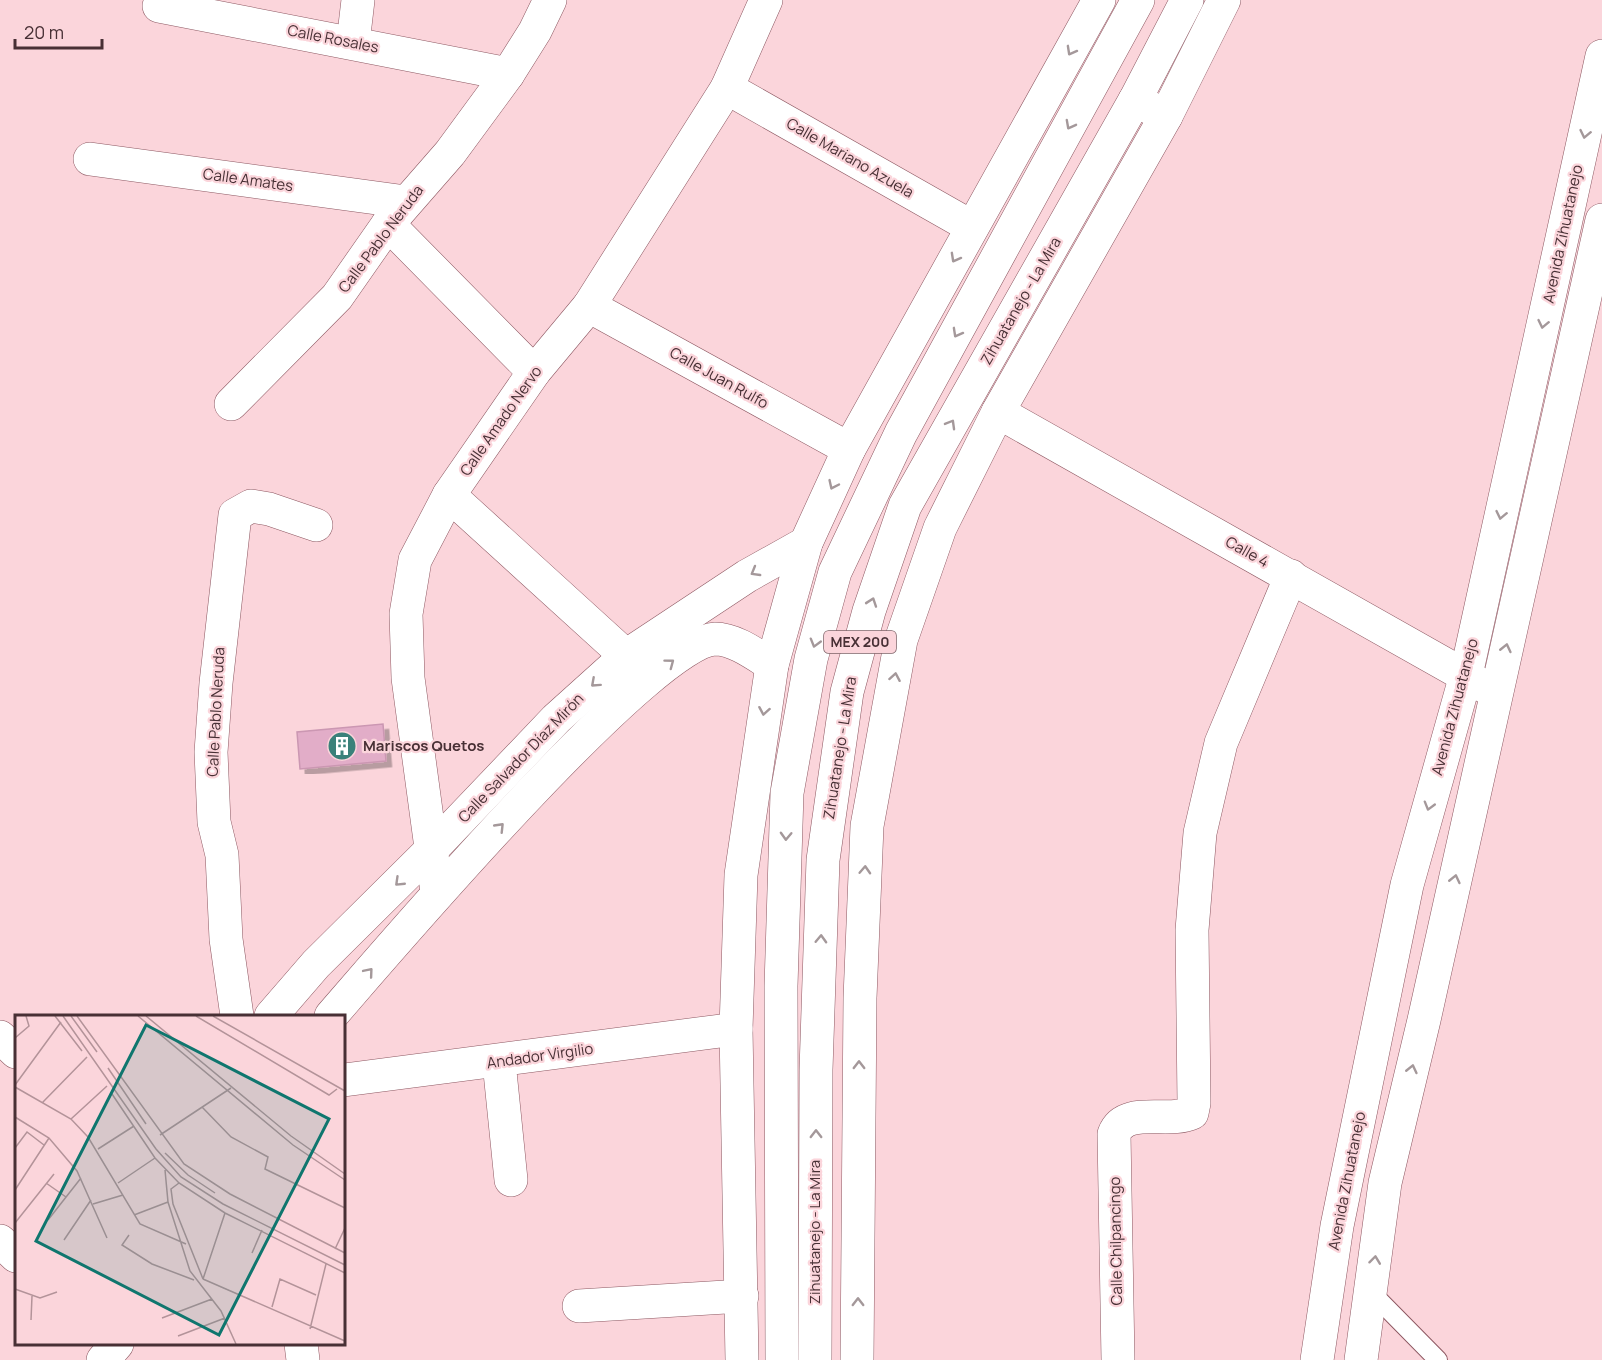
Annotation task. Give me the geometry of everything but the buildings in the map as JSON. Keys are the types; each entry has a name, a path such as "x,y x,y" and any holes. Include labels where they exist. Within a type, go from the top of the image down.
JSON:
{"main road":[{"path":"353,43 358,0"},
{"name":"Calle Pablo Neruda","path":"231,404 338,297 397,213 450,153 508,74 550,0"},
{"name":"Calle Amado Nervo","path":"437,892 408,678 406,614 415,560 449,495 534,372 589,306 727,88 766,0"},
{"path":"742,1360 736,1029 741,875 772,665 806,543 849,449 1099,0"},
{"name":"MEX 200","path":"782,1360 781,986 787,793 811,658 835,572 901,433 1138,0"},
{"name":"Zihuatanejo - La Mira","path":"815,1360 816,1070 823,860 847,692 868,611 905,506 1135,100 1187,0"},
{"path":"857,1360 860,998 867,826 902,640 940,528 998,412 1167,116 1224,0"},
{"name":"Calle Rosales","path":"159,6 508,74"},
{"name":"Avenida Zihuatanejo","path":"1317,1360 1337,1226 1407,885 1466,675 1602,56"},
{"name":"Calle Mariano Azuela","path":"727,88 972,227"},
{"path":"1135,100 1167,116"},
{"name":"Calle Amates","path":"90,159 397,213"},
{"path":"397,213 534,372"},
{"path":"1361,1360 1384,1183 1602,220"},
{"name":"Calle Juan Rulfo","path":"589,306 849,449"},
{"name":"Calle 4","path":"998,412 1496,693"},
{"path":"449,495 626,656"},
{"name":"Calle Pablo Neruda","path":"237,1015 226,939 222,855 214,822 212,752 216,683 235,514 251,506 269,508 316,525"},
{"name":"Calle Salvador Díaz Mirón","path":"273,1015 316,964 432,849 556,719 626,656 747,576 806,543"},
{"name":"Calle Chilpancingo","path":"1118,1360 1114,1134 1118,1123 1126,1119 1183,1117 1192,1113 1194,1103 1192,930 1200,833 1221,744 1291,576"},
{"path":"333,1015 437,892 631,691 687,650 714,639 742,647 772,665"},
{"name":"Andador Virgilio","path":"345,1080 500,1062 736,1029"},
{"path":"0,1037 15,1051"},
{"path":"500,1062 511,1180"},
{"path":"0,1241 15,1255"},
{"path":"579,1306 742,1296"},
{"path":"301,1345 303,1360"}],"lane":[{"path":"1371,1292 1438,1360"}],"place":[{"name":"Mariscos Quetos","path":"342,746"}]}
